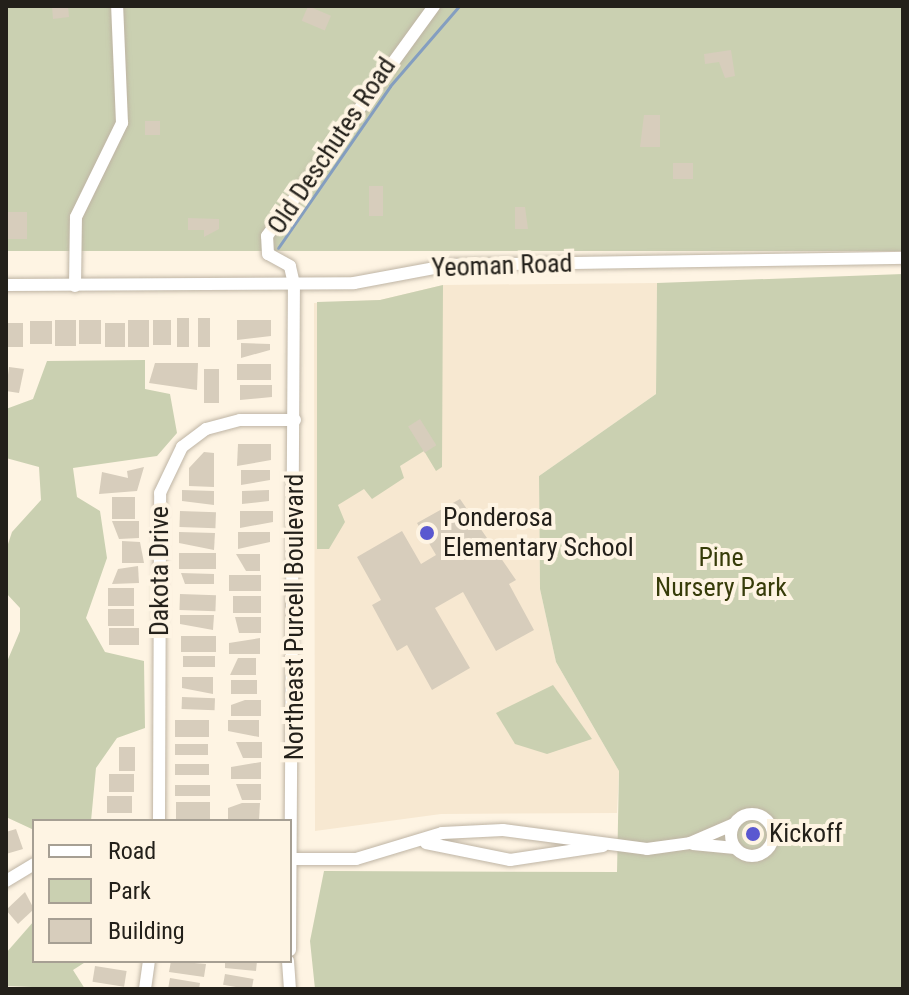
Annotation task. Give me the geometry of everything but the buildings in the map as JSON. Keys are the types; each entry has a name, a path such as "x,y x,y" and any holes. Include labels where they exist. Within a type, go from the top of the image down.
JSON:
{"street":[{"path":"75,286 76,217 122,123 117,6"},
{"name":"Old Deschutes Road","path":"294,284 290,266 268,254 267,236 327,145 434,6"},
{"name":"Yeoman Road","path":"6,285 354,283 470,264 903,258"},
{"name":"Northeast Purcell Boulevard","path":"292,889 294,284"},
{"name":"Dakota Drive","path":"159,819 160,493 182,447 206,429 240,420 295,420"},
{"path":"426,843 510,860 604,846 690,843 762,854 773,834 757,815 690,843"},
{"path":"732,825 735,848"},
{"path":"293,859 356,859 426,843 442,833 503,830 604,846"},
{"path":"6,881 32,865"},
{"path":"145,989 149,963"},
{"path":"288,963 290,989"}],"shaded area":[{"name":"Ponderosa Elementary School","path":"657,283 656,394 539,476 540,589 556,662 619,771 617,813 441,814 315,831 314,303 380,300 443,285"}],"green space":[{"path":"6,6 903,6 903,251 6,251"},
{"name":"Pine Nursery Park","path":"903,274 903,989 315,989 310,941 324,871 617,872 619,771 556,662 540,589 539,476 656,394 657,283"},
{"path":"443,285 442,467 436,471 424,451 400,466 404,478 372,499 364,489 338,505 345,522 329,549 317,549 317,302 380,300"},
{"path":"145,360 145,389 170,394 177,433 157,456 73,468 77,497 100,511 107,558 86,618 105,652 144,661 145,728 117,738 96,768 91,819 32,819 32,829 6,817 6,664 20,631 20,608 6,593 6,550 12,532 41,500 39,467 6,458 6,409 33,399 47,361"},
{"path":"553,685 592,739 547,754 515,744 496,713"},
{"path":"32,923 32,963 84,963 73,970 85,989 6,986 6,953"}],"waterway":[{"path":"278,248 390,86 459,6"}],"place":[{"name":"Ponderosa Elementary School","path":"427,533"},
{"name":"Kickoff","path":"753,834"}]}
